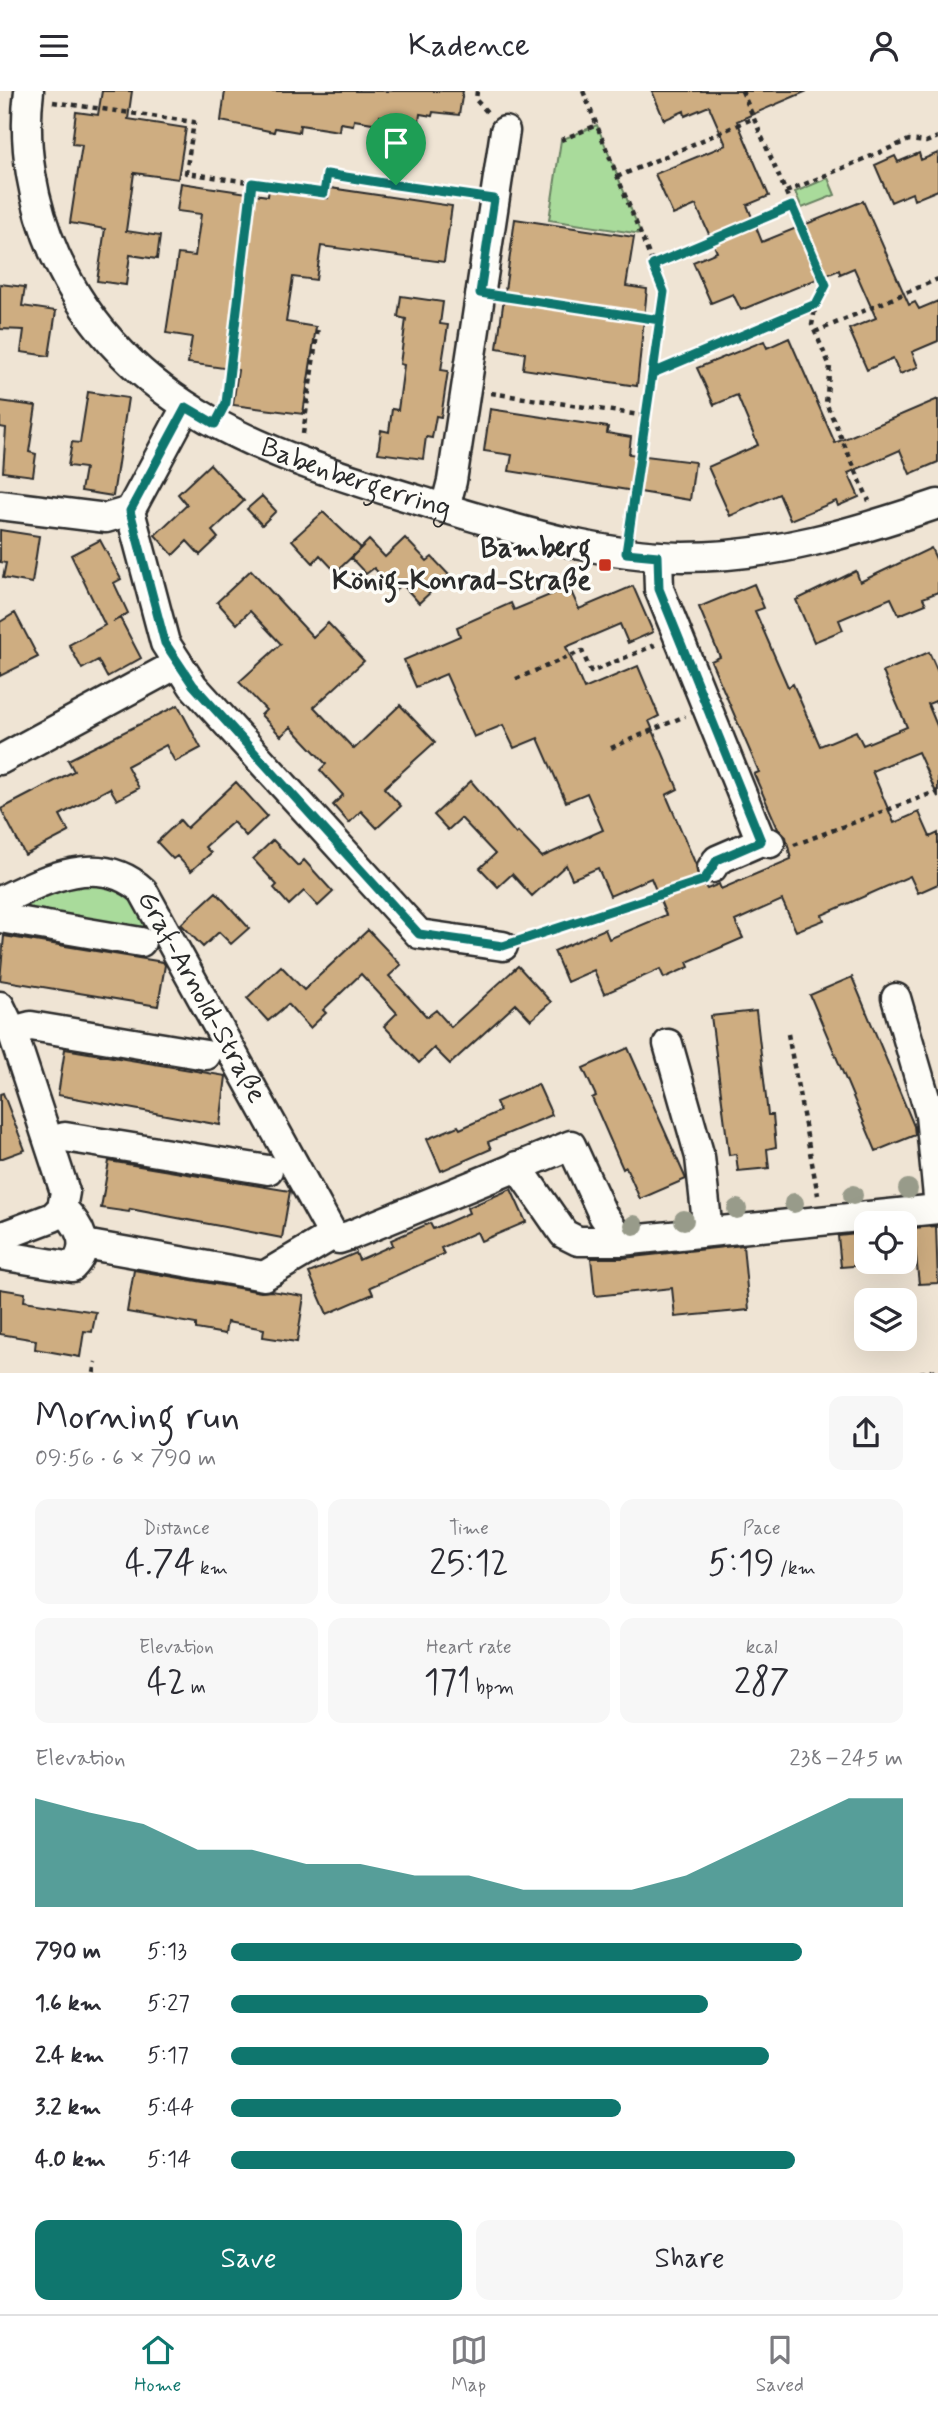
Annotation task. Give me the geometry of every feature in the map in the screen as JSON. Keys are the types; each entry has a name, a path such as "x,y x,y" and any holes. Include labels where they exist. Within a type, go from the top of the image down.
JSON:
{"street":[{"name":"Babenbergerring","path":"29,95 28,148 35,197 47,237 65,277 90,317 118,352 186,407 215,424 299,463 504,525 626,553 658,556 734,555 788,548 879,524 938,504"},
{"path":"445,508 505,131"},
{"path":"186,407 130,511 165,643 177,664 193,685 419,934 503,946"},
{"path":"0,505 106,519 130,511"},
{"path":"658,556 659,589 765,842 717,860 712,868"},
{"path":"0,761 177,664"},
{"name":"Graf-Arnold-Straße","path":"1,906 65,874 96,869 115,872 143,891 328,1238"},
{"path":"1,906 141,942"},
{"path":"896,997 930,1115 938,1197"},
{"path":"0,1006 12,1031 65,1192 62,1207 53,1217 0,1237"},
{"path":"12,1031 31,1026 206,1055"},
{"path":"668,1044 700,1157 708,1232"},
{"path":"50,1141 65,1137 268,1170"},
{"path":"81,1252 264,1276 328,1238 339,1239 351,1235 570,1145 603,1215 621,1241"},
{"path":"517,1166 564,1234 578,1241 621,1241 938,1209"},
{"path":"0,1255 72,1267 81,1252 76,1222 62,1207"}],"path":[{"path":"583,91 664,292 626,553"},
{"path":"742,91 826,285 816,304 812,325 830,366 826,403 879,524"},
{"path":"29,95 194,123 186,173 324,193 327,174 494,199"},
{"path":"617,177 754,118"},
{"path":"561,140 597,125"},
{"path":"786,192 909,140 926,142 938,137"},
{"path":"215,424 226,403 252,183"},
{"path":"653,265 792,206"},
{"path":"815,332 938,279"},
{"path":"480,293 660,320"},
{"path":"653,373 816,304"},
{"path":"299,463 318,327"},
{"path":"465,389 646,416"},
{"path":"516,679 582,651 591,672 678,635"},
{"path":"611,748 707,707"},
{"path":"765,842 787,847 938,791"},
{"path":"503,946 704,880 712,868"},
{"path":"788,1034 823,1220"},
{"path":"94,1373 96,1362"},
{"path":"920,1373 938,1370"}],"green space":[{"path":"597,125 641,234 549,220 561,140"},
{"path":"828,178 835,195 802,208 795,192"},
{"path":"83,877 128,888 149,920 140,931 8,911"}],"building":[{"path":"102,91 132,91 128,119 186,128 178,179 134,173 126,231 160,236 157,259 130,255 126,285 97,281 105,229 70,223 82,145 72,144 76,112 98,115"},
{"path":"225,91 463,91 459,115 433,112 432,116 420,114 419,122 380,116 379,124 354,120 353,125 340,123 339,131 300,125 299,132 275,128 274,132 221,121"},
{"path":"652,91 807,91 737,121 769,196 747,205 762,242 863,201 909,305 915,302 919,309 938,301 938,341 912,352 918,367 900,374 893,358 867,370 849,329 876,318 854,268 840,274 839,270 741,310 733,294 711,303 693,262 717,252 696,205 673,215 655,174 726,145 709,106 685,116 684,111 664,120"},
{"path":"919,153 921,160 938,153 938,190 914,200 912,193 891,202 875,165 895,156 898,162"},
{"path":"181,183 268,196 269,189 328,198 330,188 452,206 444,262 321,246 316,280 293,277 286,322 316,327 303,414 233,405 238,370 188,363 192,337 166,333 178,254 195,256 201,214 177,211"},
{"path":"515,219 634,237 626,286 647,289 637,386 523,369 525,353 497,348"},
{"path":"0,284 25,287 22,306 56,311 49,356 21,352 24,330 0,329"},
{"path":"401,296 443,302 440,324 448,325 441,370 448,371 441,417 436,416 432,438 426,437 423,459 378,453 381,430 389,432 392,409 398,410 406,319 398,317"},
{"path":"789,338 835,443 938,399 938,462 910,474 900,450 848,473 859,497 838,506 836,501 790,520 779,494 730,516 708,467 758,445 737,395 714,405 697,368 764,341 767,348"},
{"path":"88,392 128,398 113,496 81,491 85,468 68,466 72,442 80,443"},
{"path":"0,401 36,406 29,452 36,454 33,476 3,472 6,428 0,427"},
{"path":"490,409 608,427 607,433 631,437 629,454 695,462 690,500 509,471 512,455 484,451"},
{"path":"210,464 244,501 212,531 218,538 200,555 187,541 173,555 155,535 187,505 178,494"},
{"path":"262,496 276,511 262,525 247,509"},
{"path":"323,512 361,548 336,572 320,555 313,563 292,540"},
{"path":"0,530 39,536 32,583 3,578 6,563 0,562"},
{"path":"405,538 427,561 432,557 449,575 419,603 402,584 395,590 374,568 366,574 351,558 369,540 385,557"},
{"path":"100,540 121,579 114,583 128,613 113,622 120,618 141,658 107,677 98,660 82,669 69,645 105,625 71,555"},
{"path":"931,548 938,563 938,592 923,598 926,604 899,615 891,598 839,620 843,630 814,642 796,600 856,571 860,582"},
{"path":"251,570 313,637 328,623 364,661 314,707 354,749 400,705 435,742 384,788 401,806 377,828 361,811 349,823 333,805 343,795 320,770 326,764 291,727 281,736 261,715 266,710 239,682 281,644 250,611 237,624 217,602"},
{"path":"754,584 764,608 755,611 788,687 793,684 820,746 856,731 863,745 907,727 883,672 929,652 938,672 938,700 928,704 938,728 938,797 918,752 872,771 894,823 919,812 930,837 938,833 938,884 918,893 910,876 822,915 824,920 796,931 782,900 735,921 743,938 687,962 689,967 664,978 660,969 604,994 594,970 567,982 554,951 605,929 609,939 666,915 651,878 610,896 598,868 572,879 566,865 532,896 512,874 498,887 480,868 495,854 461,818 448,830 434,815 471,781 516,834 518,832 542,857 603,830 587,793 566,802 538,738 514,748 503,725 474,737 446,674 416,687 404,660 460,636 457,627 511,603 514,610 569,587 579,609 633,586 653,632 628,643 620,624 566,647 584,689 638,666 659,716 649,721 678,789 666,795 696,865 698,876 707,889 719,884 721,889 791,859 786,837 778,829 754,774 759,772 711,661 720,657 699,607"},
{"path":"15,613 38,657 0,676 0,622"},
{"path":"178,705 201,748 175,762 166,745 127,766 139,788 117,800 110,788 60,815 69,832 25,855 1,809 74,771 68,760"},
{"path":"236,782 267,816 246,836 233,822 205,847 211,853 191,871 177,856 173,859 157,842 180,820 187,828"},
{"path":"273,840 298,866 304,860 333,892 318,906 304,891 289,905 274,888 277,885 253,859"},
{"path":"216,892 249,928 231,944 219,932 203,947 181,924"},
{"path":"368,930 401,965 389,976 427,1017 436,1010 451,1027 518,966 551,1002 531,1020 516,1004 450,1064 434,1048 419,1063 384,1026 397,1013 361,974 323,1010 326,1013 310,1028 288,1004 268,1021 247,998 281,966 304,990"},
{"path":"4,936 163,962 165,965 158,1006 0,980"},
{"path":"852,977 914,1126 915,1135 876,1151 810,995"},
{"path":"756,1011 768,1115 773,1115 776,1147 767,1149 769,1168 738,1171 736,1154 729,1155 711,1016"},
{"path":"628,1048 686,1179 640,1199 626,1167 623,1169 592,1098 596,1096 583,1068"},
{"path":"65,1049 226,1076 220,1125 58,1095"},
{"path":"538,1084 552,1115 488,1142 491,1149 441,1171 427,1139 458,1126 460,1129 500,1111 496,1102"},
{"path":"3,1093 25,1150 0,1159 0,1094"},
{"path":"109,1161 290,1191 282,1238 130,1209 129,1212 101,1208"},
{"path":"511,1189 526,1222 481,1241 477,1232 441,1248 444,1254 370,1287 373,1294 327,1314 309,1273 356,1253 359,1260 393,1245 391,1240 430,1223 433,1229 469,1213 467,1208"},
{"path":"936,1226 938,1283 919,1284 917,1228"},
{"path":"854,1234 854,1266 841,1267 838,1236"},
{"path":"743,1245 749,1310 675,1317 672,1288 595,1296 591,1258 623,1258"},
{"path":"134,1270 261,1292 304,1296 297,1342 263,1337 264,1329 227,1322 225,1334 196,1329 196,1324 127,1312"},
{"path":"0,1289 25,1293 24,1301 96,1312 92,1332 84,1331 80,1357 35,1349 36,1340 0,1334"}],"place":[{"name":"Bamberg König-Konrad-Straße","path":"605,565"}],"route":[{"path":"396,185 327,174 324,193 252,183 226,403 215,424 186,407 139,500 130,511 165,643 193,685 419,934 503,946 704,880 717,860 761,841 659,589 658,556 626,553 653,373 664,292 653,265 792,206 826,285 816,304 653,373 660,320 480,293 494,199 396,185"}]}
